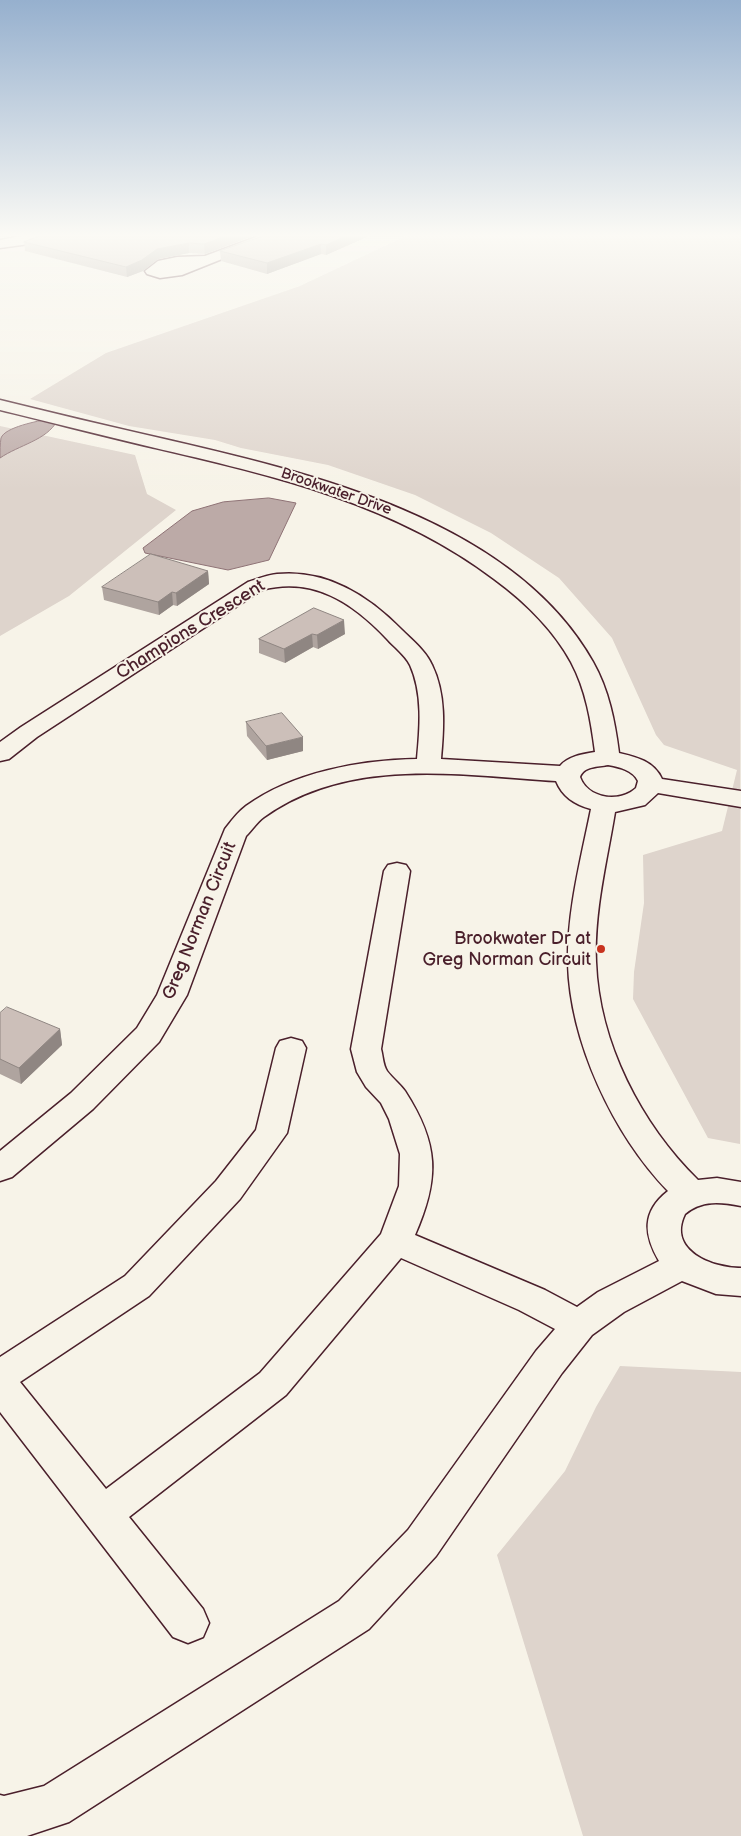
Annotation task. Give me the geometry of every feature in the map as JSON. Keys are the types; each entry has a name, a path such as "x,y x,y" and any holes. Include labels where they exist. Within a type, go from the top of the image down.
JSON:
{"street":[{"name":"Brookwater Drive","path":"0,405 328,486 374,502 446,536 488,562 535,600 560,629 588,673 602,714 608,758"},
{"name":"Champions Crescent","path":"0,754 29,732 255,586 268,581 295,579 313,581 334,588 382,620 420,662 431,693 433,720 428,766"},
{"path":"608,758 634,764 643,770 650,784 648,791 631,802 604,804 591,801 575,792 566,781 567,774 573,767 582,762 608,758"},
{"name":"Greg Norman Circuit","path":"0,1169 82,1101 148,1035 172,995 234,834 254,812 286,794 334,775 391,767 428,766 567,774"},
{"path":"650,784 741,799"},
{"path":"604,804 584,914 582,962 586,1001 602,1058 634,1124 664,1166 691,1194"},
{"path":"102,1515 273,1384 396,1241 417,1185 417,1151 406,1121 393,1097 372,1072 366,1049 397,871"},
{"path":"0,1376 137,1286 228,1190 271,1133 291,1048"},
{"path":"741,1194 710,1190 691,1194 676,1202 667,1214 664,1228 667,1244 677,1258 693,1271 712,1279 733,1283 741,1282"},
{"path":"396,1241 532,1300 579,1325"},
{"path":"0,1818 4,1819 53,1806 354,1615 422,1543 549,1362 579,1325 611,1302 685,1264"},
{"path":"0,1384 188,1623"}],"shaded area":[{"path":"205,319 741,319 740,1144 708,1138 633,999 634,972 644,903 643,855 722,831 737,770 664,745 656,735 612,638 559,578 491,533 415,495 328,465 241,448 215,440 129,426 30,399 106,353"},
{"path":"49,419 57,421 47,433 0,458 1,438 4,434 22,425"},
{"path":"0,426 135,455 147,494 176,510 69,596 0,636"},
{"path":"269,498 296,503 269,560 228,570 145,553 143,548 192,511 223,502"},
{"path":"620,1366 741,1372 741,1836 583,1836 497,1555 565,1471 596,1407"}],"building":[{"path":"151,554 208,571 176,593 172,592 158,602 102,587"},
{"path":"314,608 344,620 317,635 312,634 284,649 259,639"},
{"path":"282,713 303,737 266,746 246,722"},
{"path":"7,1007 60,1029 19,1068 0,1059 0,1013"}],"place":[{"name":"Brookwater Dr at Greg Norman Circuit","path":"601,949"}]}
